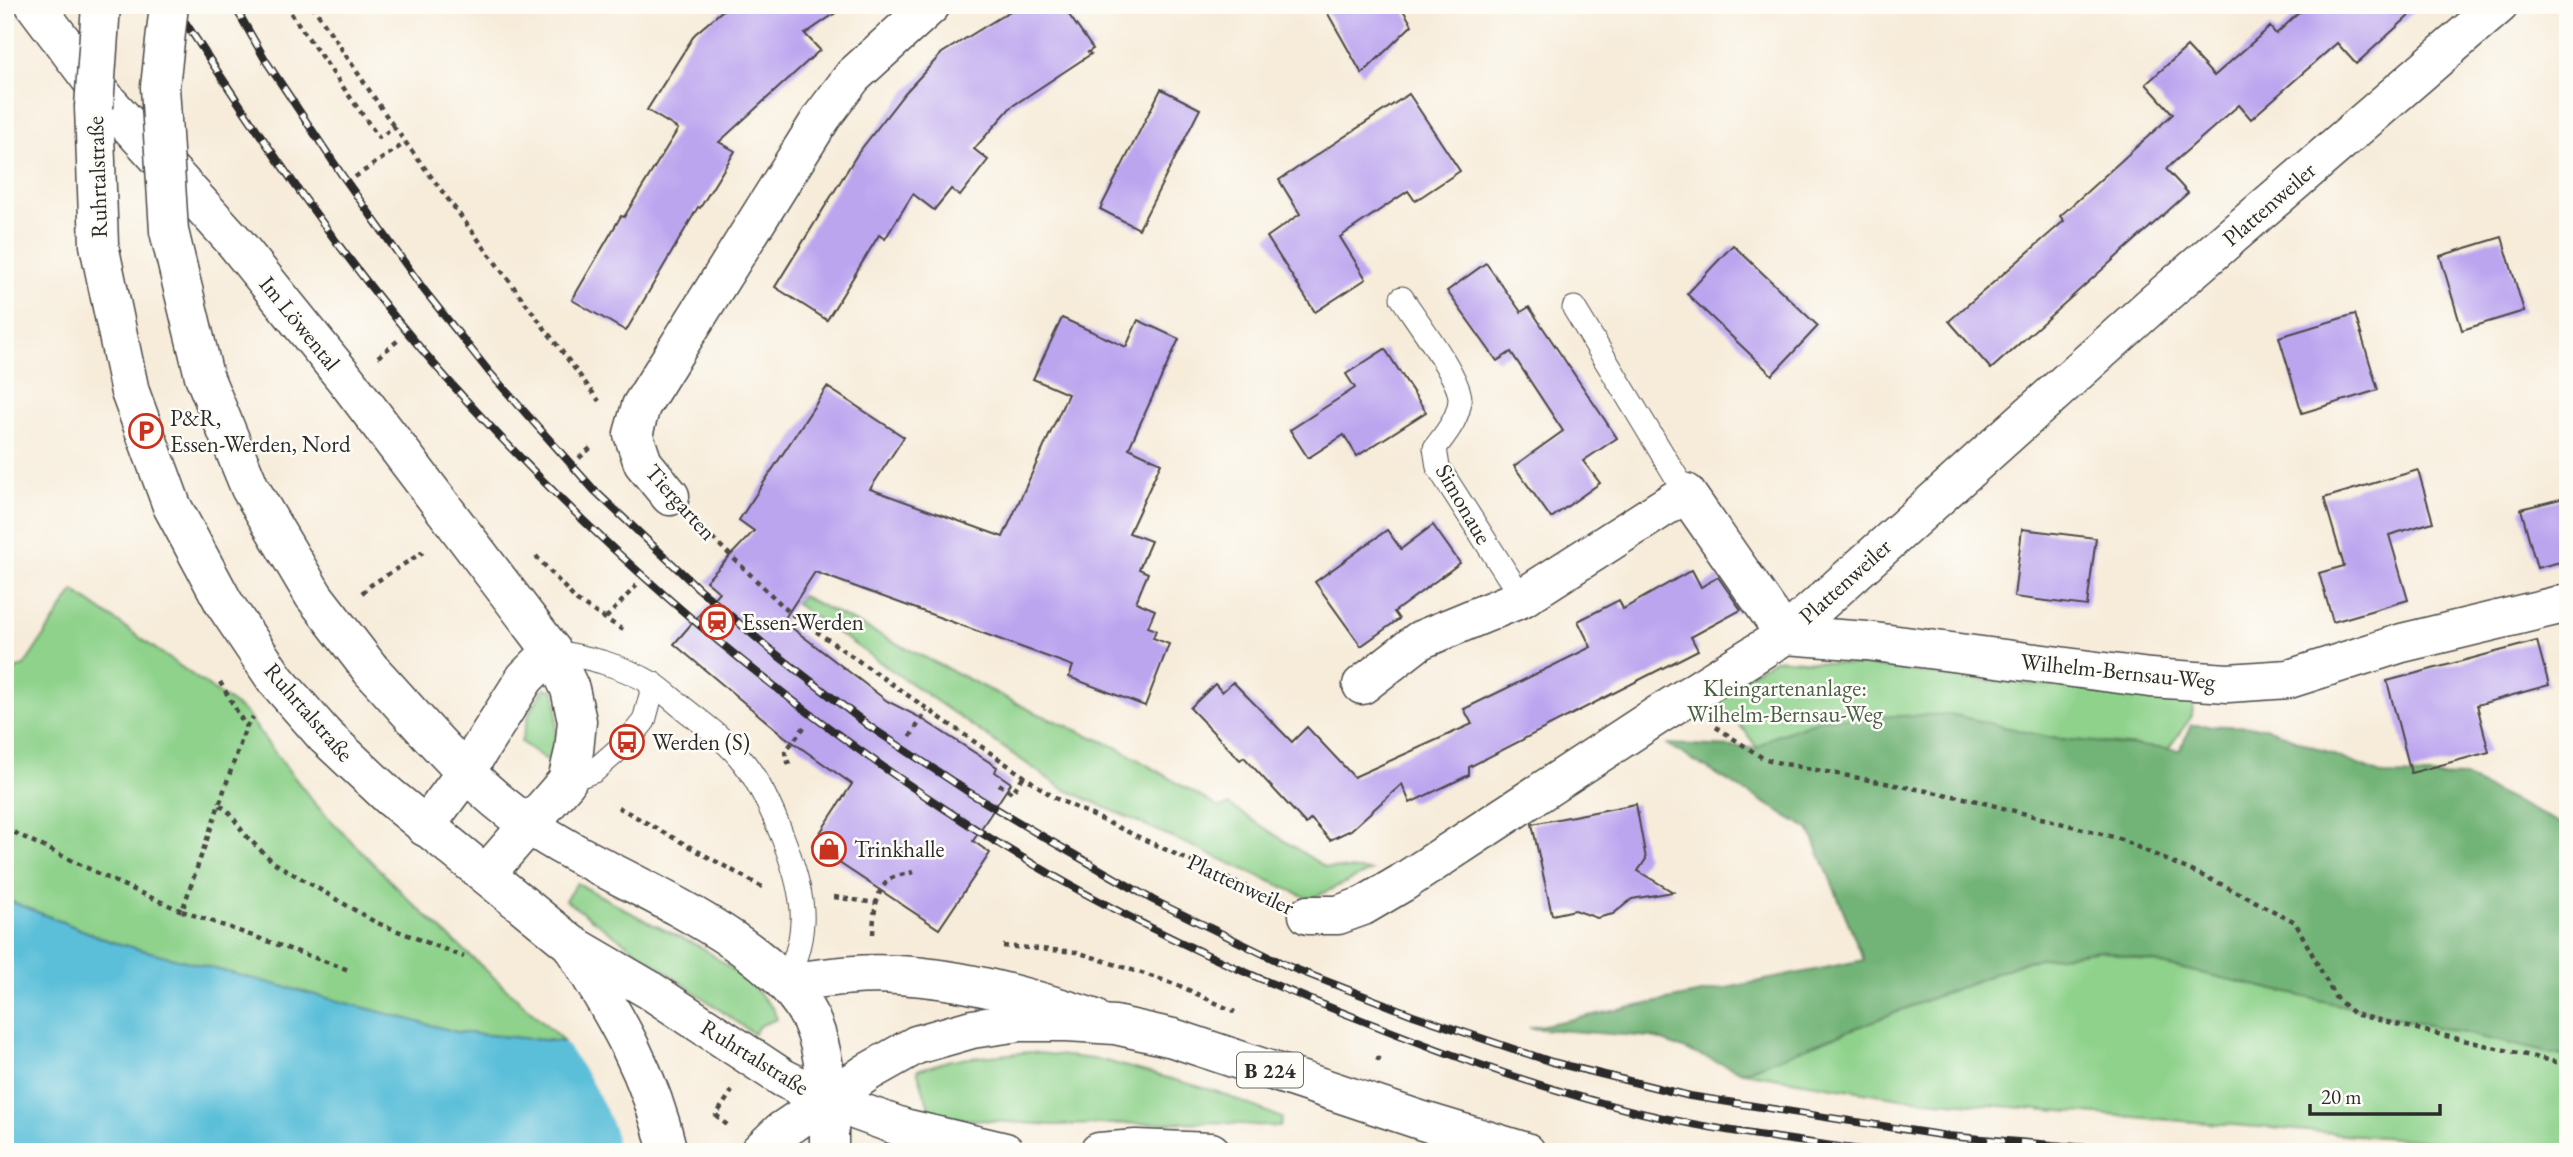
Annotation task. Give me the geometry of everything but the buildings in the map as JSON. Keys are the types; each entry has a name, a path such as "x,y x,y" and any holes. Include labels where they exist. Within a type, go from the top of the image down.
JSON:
{"street":[{"name":"Im Löwental","path":"34,5 107,101 234,241 347,381 552,651 570,689 577,721 567,781 486,874"},
{"name":"Ruhrtalstraße","path":"101,5 94,107 99,245 130,391 172,506 223,603 276,680 325,736 425,827 571,944 648,989 783,1078 833,1091"},
{"name":"Ruhrtalstraße","path":"169,5 160,88 169,231 204,376 250,488 314,596 371,670 465,773 530,825 726,936 757,958 785,983 801,1002 811,1021 833,1091"},
{"name":"Tiergarten","path":"670,496 643,463 633,434 641,406 822,117 853,76 931,5"},
{"name":"Plattenweiler","path":"1308,915 1338,915 1363,906 1785,635 2152,305 2499,5"},
{"path":"1363,685 1420,640 1522,598 1686,493 1785,635"},
{"name":"Wilhelm-Bernsau-Weg","path":"1785,635 1867,641 2150,678 2228,683 2289,679 2402,643 2568,603"},
{"path":"425,827 465,773 525,678 552,651"},
{"path":"571,944 620,1023 654,1096 668,1152"},
{"path":"785,983 856,975 900,975 996,991 1115,1025"},
{"name":"B 224","path":"758,1152 833,1091 904,1051 972,1029 1020,1022 1067,1021 1115,1025 1173,1038 1423,1121 1526,1152"},
{"path":"829,1152 833,1091 904,1128 1005,1152"},
{"path":"1099,1152 1136,1149 1211,1152"}],"lane":[{"name":"Simonaue","path":"1402,298 1452,376 1460,397 1456,418 1435,448 1438,467 1522,598"},
{"path":"1574,308 1686,493"},
{"path":"552,651 607,662 654,684 726,743 746,764 769,808 789,856 800,893 802,920 798,953 785,983"},
{"path":"567,781 594,771 627,742 644,721 654,684"}],"path":[{"path":"285,5 379,138 394,127"},
{"path":"312,5 405,143 601,404"},
{"path":"355,177 405,143"},
{"path":"579,458 601,439"},
{"name":"Tiergarten","path":"670,496 790,613 1023,777 1055,798 1099,818"},
{"path":"606,618 638,584"},
{"path":"182,911 246,727 220,682"},
{"path":"910,737 917,731 927,710"},
{"path":"1658,715 1705,719 1763,758 1780,763 1969,799 2117,838 2221,884 2295,922 2335,997 2354,1014 2568,1065"},
{"path":"785,752 805,726"},
{"path":"999,784 1012,793 1023,777"},
{"path":"220,805 230,813 245,835 273,862 375,922 464,957"},
{"path":"618,807 762,888 800,893"},
{"name":"Plattenweiler","path":"1099,818 1308,915"},
{"path":"5,828 182,911 349,970"},
{"path":"890,848 899,854 905,845"},
{"path":"875,903 890,879 913,872"}],"green space":[{"path":"74,591 246,713 316,805 412,903 565,1042 457,1032 112,942 5,899 5,676 8,671 24,666"},
{"path":"802,596 1032,711 1118,748 1220,808 1229,805 1325,867 1371,871 1310,899 1062,788 796,604"},
{"name":"Kleingartenanlage: Wilhelm-Bernsau-Weg","path":"1776,659 1873,666 1968,679 2194,697 2192,716 2168,749 2051,738 1950,714 1757,748 1745,731 1708,697"},
{"path":"545,688 555,691 557,708 555,736 548,761 521,742 530,711"},
{"path":"1950,714 2051,738 2180,750 2191,725 2265,727 2383,775 2464,777 2565,826 2568,805 2568,1057 2100,950 2027,961 1743,1072 1652,1037 1529,1028 1864,960 1810,830 1666,744 1757,748 1771,738 1823,719"},
{"path":"577,883 648,922 703,948 750,983 773,1009 777,1019 759,1026 754,1034 565,900"},
{"path":"2100,950 2568,1057 2568,1152 1900,1098 1743,1072 2027,961"},
{"path":"1029,1052 1102,1060 1215,1091 1282,1118 1280,1127 1213,1122 1052,1125 966,1119 928,1113 928,1104 917,1070 951,1060"}],"water":[{"path":"5,899 112,942 457,1032 565,1042 970,1152 5,1152"}],"pier":[{"path":"562,1038 971,1148 974,1152 617,1152 615,1131 604,1105"}],"railway":[{"path":"174,5 276,158 348,257 425,353 516,453 678,607 794,701 915,789 1009,850 1104,904 1187,946 1315,1002 1438,1050 1559,1091 1642,1113 1730,1131 1873,1152"},
{"path":"234,5 266,61 342,175 424,290 490,373 594,490 699,589 772,651 869,726 970,793 1153,900 1290,967 1413,1015 1552,1062 1690,1096 1947,1136 2134,1152"}],"place":[{"name":"P&R, Essen-Werden, Nord","path":"146,431"},
{"name":"Essen-Werden","path":"717,622"},
{"name":"Werden (S)","path":"627,742"},
{"name":"Trinkhalle","path":"829,849"}]}
